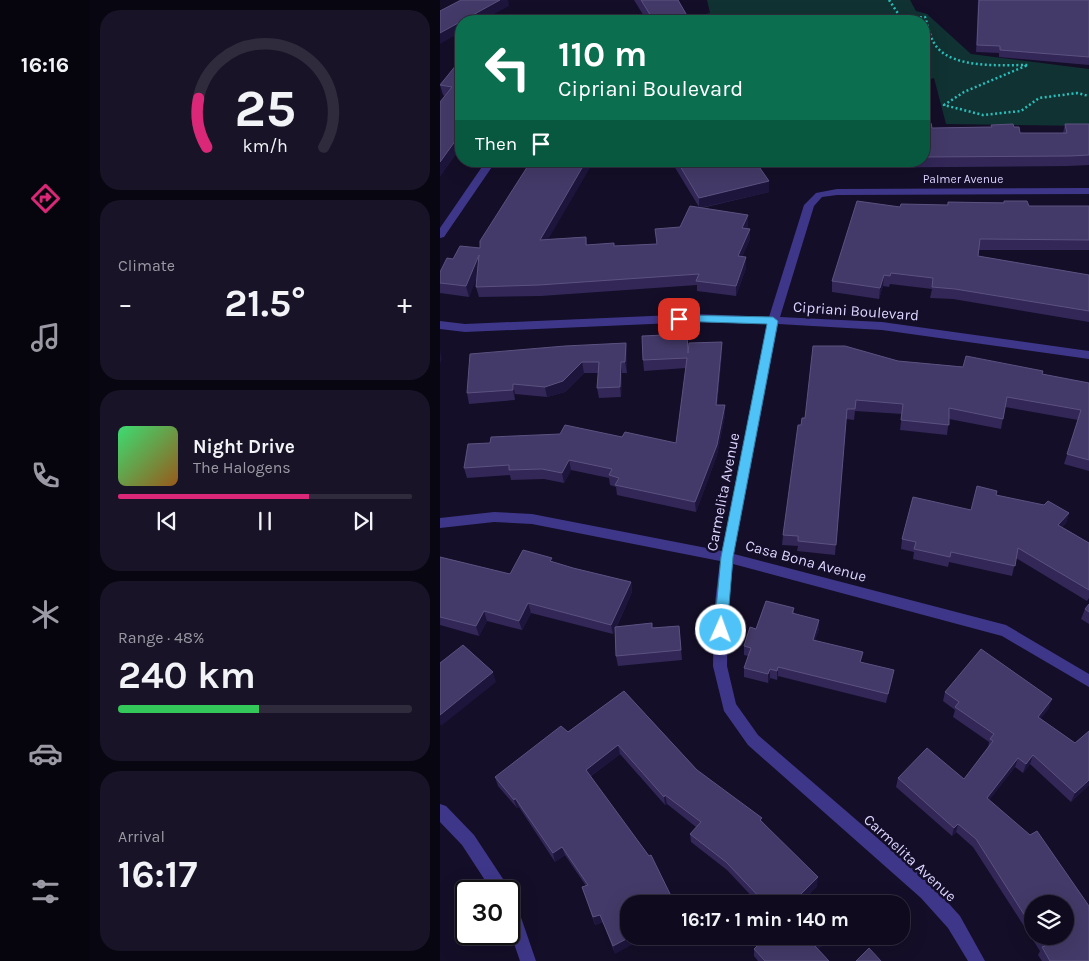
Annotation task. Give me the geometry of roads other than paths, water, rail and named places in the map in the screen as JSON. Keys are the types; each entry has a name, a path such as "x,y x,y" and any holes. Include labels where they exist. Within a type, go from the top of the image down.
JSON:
{"street":[{"path":"440,235 487,167"},
{"name":"Palmer Avenue","path":"837,192 1089,191"},
{"name":"Carmelita Avenue","path":"837,192 819,195 809,205 773,321 727,557 721,611 720,666 729,706 753,740 927,892 954,922 977,961"},
{"name":"Cipriani Boulevard","path":"440,325 465,328 697,318 882,326 1089,355"},
{"name":"Casa Bona Avenue","path":"440,523 494,518 532,519 727,557 1006,632 1089,681"},
{"path":"440,811 468,840 494,880"},
{"path":"520,938 528,961"}]}
